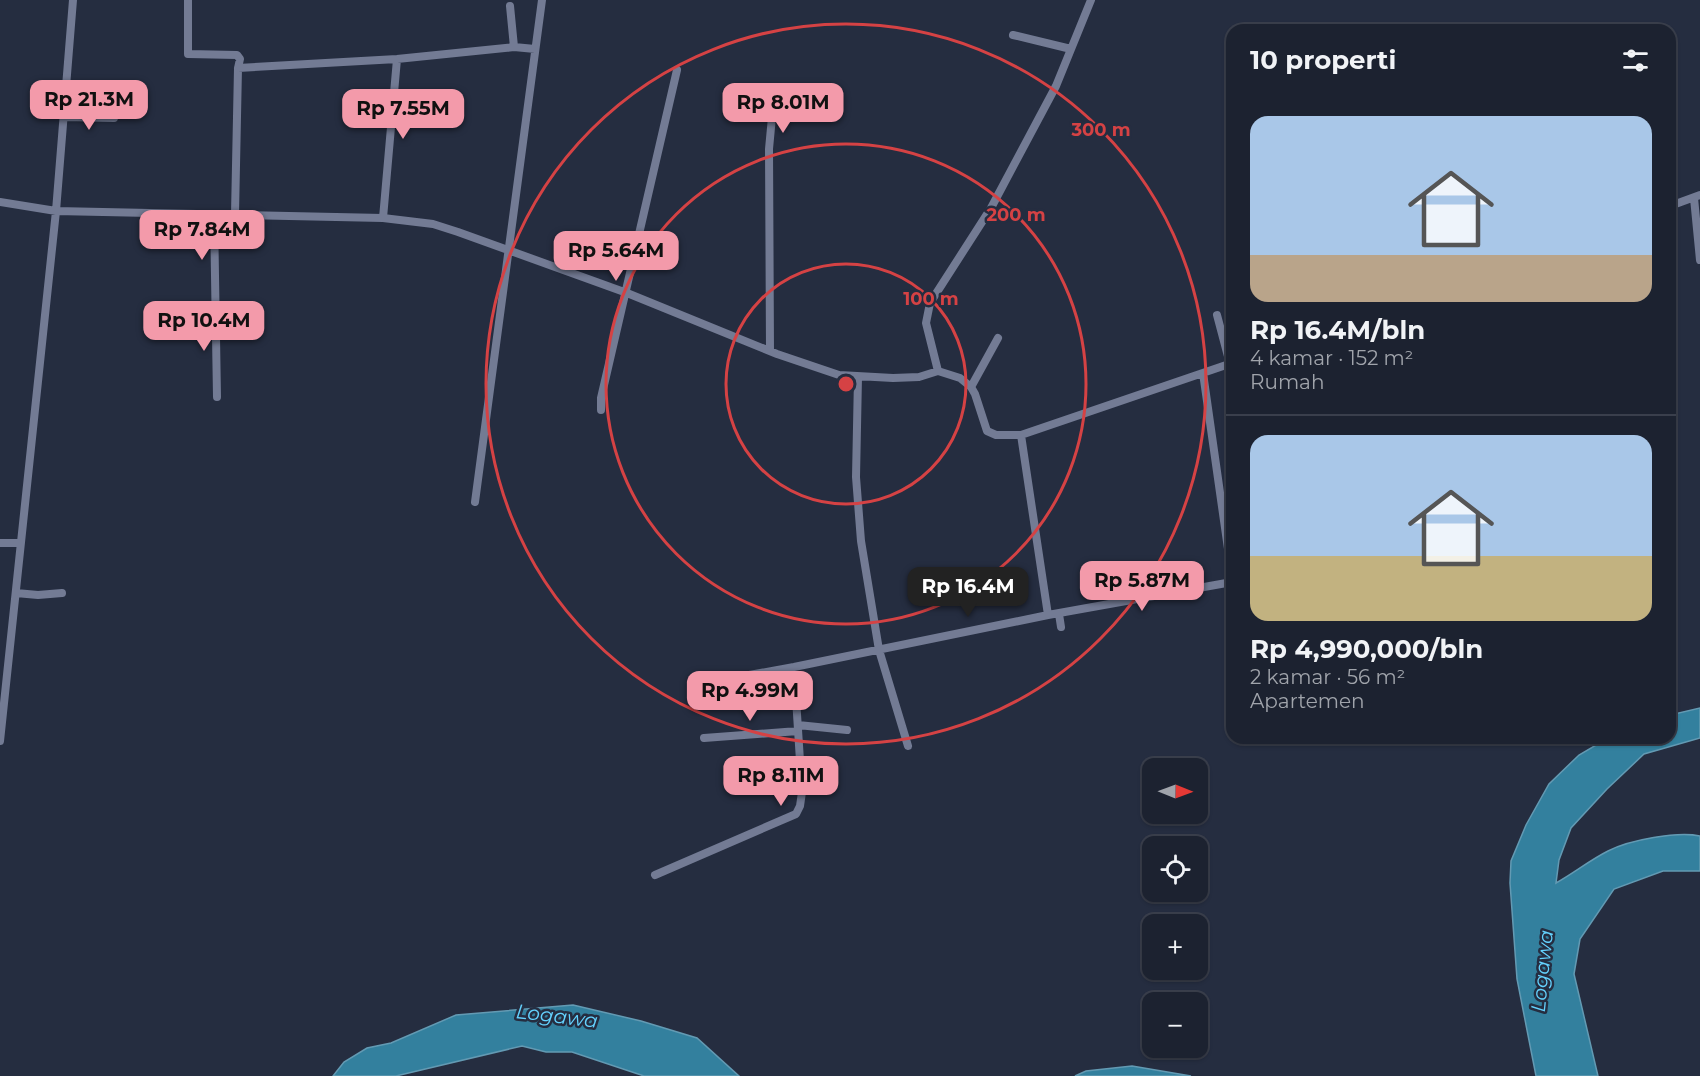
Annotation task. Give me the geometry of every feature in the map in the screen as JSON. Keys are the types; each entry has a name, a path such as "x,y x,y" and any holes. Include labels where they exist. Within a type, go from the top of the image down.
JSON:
{"street":[{"path":"0,741 19,543 56,211 72,0"},
{"path":"188,0 187,54 192,56 237,55 240,58 236,214"},
{"path":"475,502 542,0"},
{"path":"938,371 926,323 930,303 991,208 1056,86 1091,0"},
{"path":"510,6 514,47"},
{"path":"1013,35 1071,50"},
{"path":"238,68 397,59 514,47 535,49"},
{"path":"383,218 397,59"},
{"path":"601,410 677,70"},
{"path":"64,117 114,118"},
{"path":"770,350 769,149 772,117"},
{"path":"1676,204 1697,196 1700,259"},
{"path":"0,202 56,211 383,218 433,224 627,293 839,375 919,377 938,371 960,378 971,387 987,431 996,435 1021,435 1226,366"},
{"path":"214,215 218,397"},
{"path":"1217,315 1226,346"},
{"path":"971,387 998,338"},
{"path":"1203,373 1226,535"},
{"path":"858,377 856,487 861,541 879,650 908,746"},
{"path":"1021,435 1048,615"},
{"path":"0,543 19,543"},
{"path":"738,677 1048,615 1226,583"},
{"path":"16,593 38,595 62,593"},
{"path":"1059,614 1061,627"},
{"path":"655,875 796,814 800,807 802,792 794,667"},
{"path":"704,738 798,728 847,730"}],"water":[{"name":"Logawa","path":"1700,708 1700,738 1644,754 1607,789 1571,828 1559,860 1556,883 1617,847 1641,840 1679,835 1700,836 1700,871 1663,871 1614,889 1580,939 1574,974 1598,1076 1536,1076 1517,979 1510,883 1511,861 1526,825 1549,784 1579,755 1598,744 1676,744 1676,714"},
{"name":"Logawa","path":"573,1005 641,1021 697,1038 739,1076 644,1076 572,1052 546,1052 522,1046 396,1076 333,1076 344,1062 367,1048 391,1043 456,1015"},
{"path":"1132,1066 1191,1076 1075,1076 1086,1071"}]}
